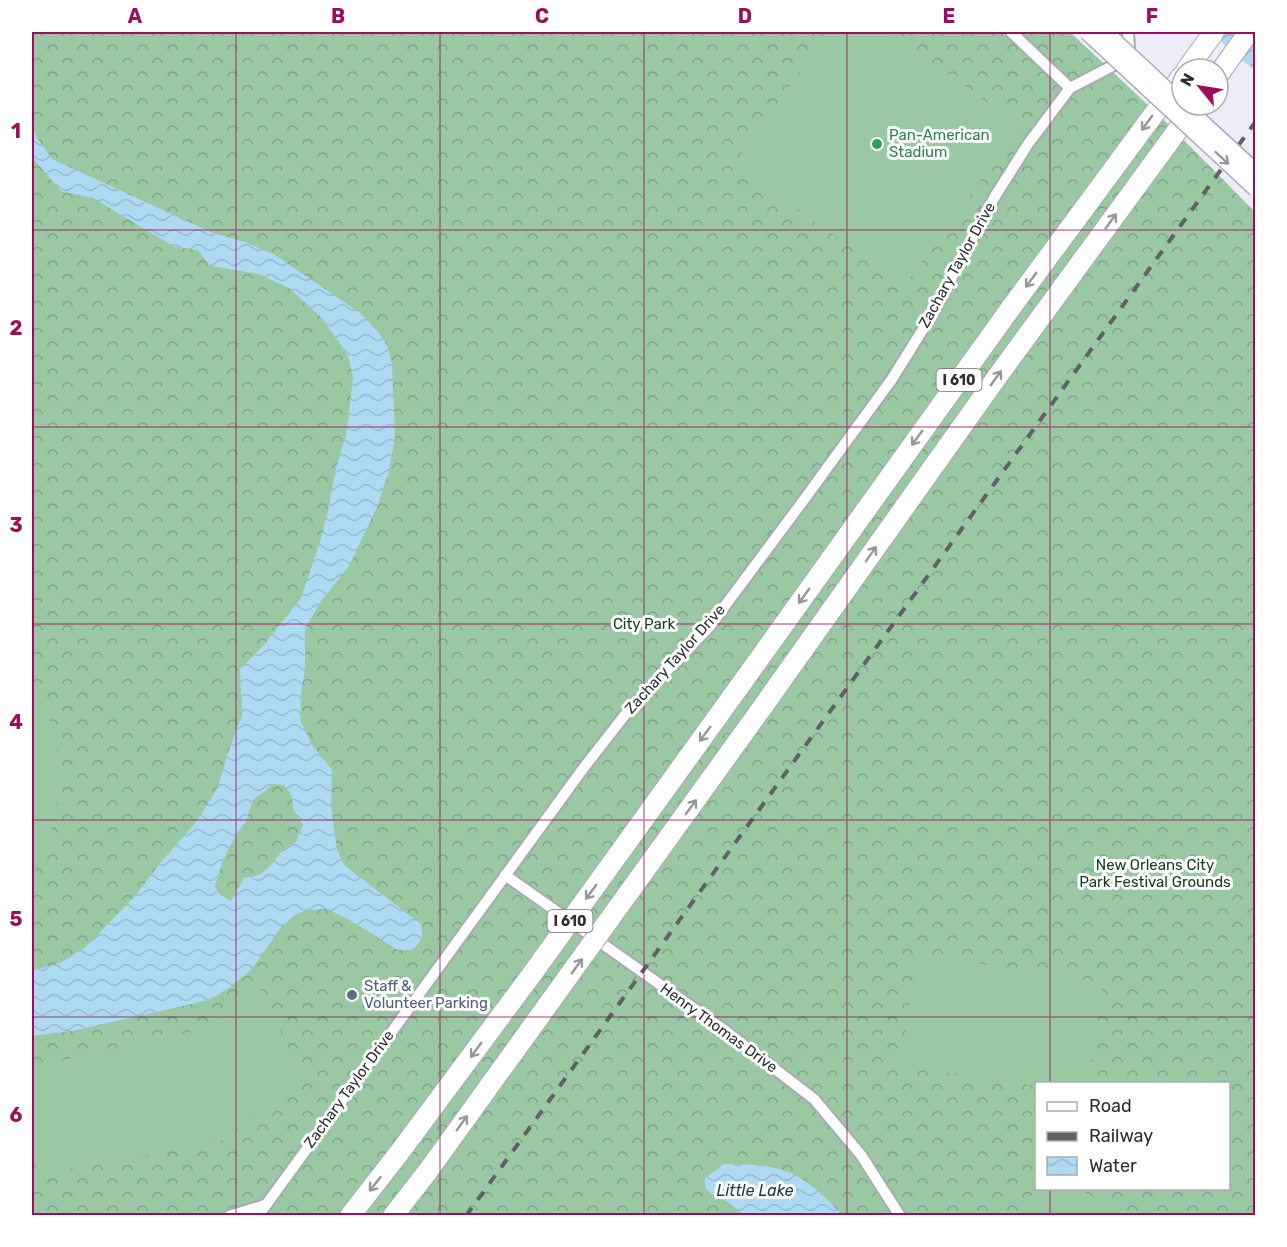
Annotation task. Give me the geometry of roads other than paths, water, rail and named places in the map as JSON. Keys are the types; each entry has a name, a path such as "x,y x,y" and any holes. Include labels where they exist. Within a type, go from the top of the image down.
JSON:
{"highway":[{"path":"1196,57 1214,32"},
{"path":"1230,58 1249,32"},
{"name":"I 610","path":"350,1215 399,1153 539,964 1010,309 1170,92"},
{"name":"I 610","path":"393,1215 428,1171 997,377 1187,117"}],"street":[{"path":"1011,32 1070,88"},
{"path":"1087,32 1256,189"},
{"path":"1105,32 1170,92"},
{"name":"Zachary Taylor Drive","path":"258,1215 582,770 624,716 710,626 885,388 930,318 994,198 1028,144 1070,88 1120,62 1129,49 1128,32"},
{"path":"1197,117 1256,172"},
{"name":"Henry Thomas Drive","path":"505,875 723,1029 814,1099 861,1155 900,1215"},
{"path":"230,1215 265,1205"}],"water":[{"path":"1212,32 1255,32 1255,70 1232,53"},
{"path":"32,126 37,138 52,159 213,233 245,242 275,255 360,313 378,332 388,347 392,365 395,436 389,471 377,507 349,566 321,601 305,629 305,669 300,720 312,745 332,770 331,805 337,850 345,866 421,924 421,938 412,950 398,950 348,919 327,909 306,910 295,915 282,926 251,970 209,1000 72,1031 32,1036 32,971 62,962 86,947 135,896 197,821 218,787 242,715 240,669 263,646 301,598 320,542 347,430 353,378 348,355 321,317 289,288 259,274 210,266 198,250 175,247 93,198 61,191 32,157","holes":["274,784 284,785 292,796 293,809 303,824 296,842 285,848 259,875 244,878 231,901 219,894 215,886 223,860 237,833 246,822 253,800"]},
{"name":"Little Lake","path":"724,1164 762,1166 790,1173 815,1188 842,1215 744,1215 705,1188 705,1178"}],"railway":[{"path":"466,1216 1256,121"}],"place":[{"name":"Pan-American Stadium","path":"877,144"},
{"name":"Staff & Volunteer Parking","path":"352,995"}],"park label":[{"name":"City Park","path":"644,624"},
{"name":"New Orleans City Park Festival Grounds","path":"1155,874"}]}
